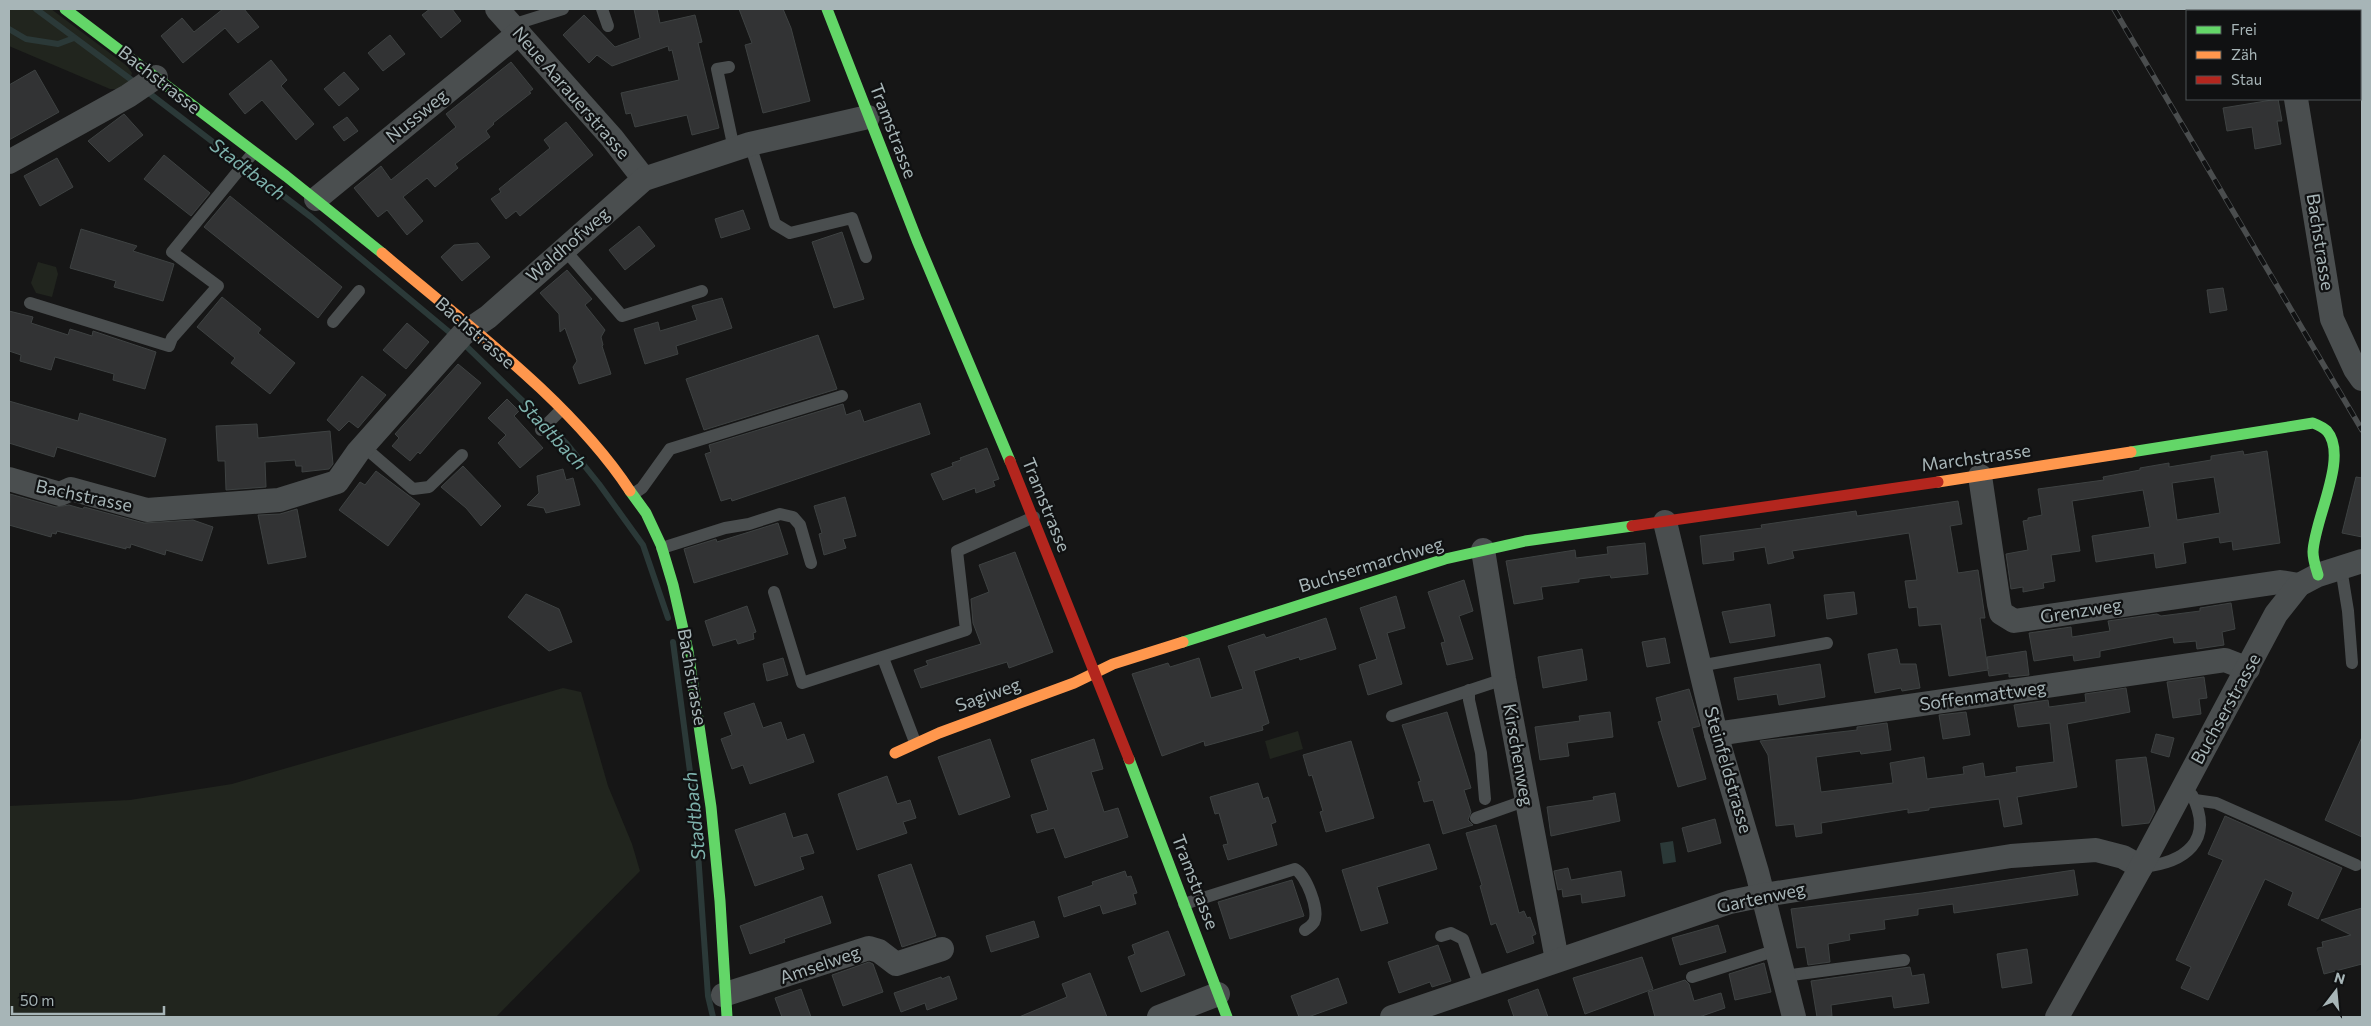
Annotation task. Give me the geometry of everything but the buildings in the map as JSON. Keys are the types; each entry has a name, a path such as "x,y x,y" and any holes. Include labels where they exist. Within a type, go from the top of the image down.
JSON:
{"street":[{"name":"Bachstrasse","path":"65,9 156,77 251,155 316,199 463,335 562,410 602,455 633,494 662,548 677,598 699,708 720,905 725,1006"},
{"name":"Tramstrasse","path":"827,9 917,240 1034,517 1227,1017"},
{"name":"Neue Aarauerstrasse","path":"509,22 612,138 644,179"},
{"name":"Nussweg","path":"316,199 509,22"},
{"path":"9,162 128,96 156,77"},
{"name":"Bachstrasse","path":"2296,100 2332,319 2355,369 2362,379"},
{"name":"Waldhofweg","path":"337,482 364,446 463,335 644,179 742,147 868,117"},
{"name":"Marchstrasse","path":"1665,522 1980,476 2313,424 2327,430 2334,443 2329,493 2316,532 2309,580"},
{"name":"Grenzweg","path":"1980,476 2001,613 2014,621 2280,582 2309,580 2352,565"},
{"name":"Bachstrasse","path":"9,479 60,494 71,490 147,510 279,500 337,482"},
{"name":"Buchsermarchweg","path":"1095,671 1436,562 1525,542 1665,522"},
{"name":"Steinfeldstrasse","path":"1665,522 1716,734 1764,895 1794,1017"},
{"name":"Kirschenweg","path":"1483,550 1504,679 1557,960"},
{"name":"Buchserstrasse","path":"2057,1017 2141,867 2190,791 2276,614 2309,580"},
{"name":"Soffenmattweg","path":"1716,734 2225,660 2248,669"},
{"name":"Sagiweg","path":"895,753 914,742 1075,682 1095,671"},
{"name":"Gartenweg","path":"1392,1017 1730,902 1764,895 2011,856 2096,850 2123,857 2141,867"},
{"name":"Amselweg","path":"725,1006 869,948 880,951 896,964 942,949"},
{"path":"1159,1017 1218,994"}],"lane":[{"path":"509,22 563,9"},
{"path":"602,9 608,26"},
{"path":"729,67 717,69 742,147 775,224 790,233 852,218 866,257"},
{"path":"30,303 169,346 172,338 218,286 172,252 251,155"},
{"path":"564,249 622,316 702,292"},
{"path":"333,322 359,292"},
{"path":"633,494 642,488 670,449 842,396"},
{"path":"541,430 562,410"},
{"path":"364,446 413,489 429,487 462,455"},
{"path":"662,548 725,528 749,524 780,514 792,517 800,525 811,563"},
{"path":"774,592 802,683 966,630 956,551 1034,517"},
{"path":"2352,565 2348,611 2352,663"},
{"path":"1699,666 1828,643"},
{"path":"883,658 914,742"},
{"path":"1392,716 1504,679"},
{"path":"1469,690 1469,700 1482,753 1485,800"},
{"path":"2190,791 2356,865"},
{"path":"2141,867 2161,865 2180,857 2195,843 2200,833 2201,818 2190,791"},
{"path":"1476,818 1527,800"},
{"path":"1184,904 1295,869 1301,872 1305,879 1316,911 1314,923 1306,930"},
{"path":"1441,936 1451,933 1463,939 1480,987"},
{"path":"1692,977 1777,950"},
{"path":"1784,976 1904,960"}],"shaded area":[{"path":"9,9 51,9 127,66 132,73 128,86 122,89 110,89 9,46"},
{"path":"38,262 56,267 58,274 52,297 36,293 31,283"},
{"path":"563,688 581,692 608,786 632,844 640,871 496,1017 9,1017 9,806 130,800 232,784"},
{"path":"1298,731 1303,749 1270,759 1265,741"},
{"path":"1673,841 1676,862 1663,864 1660,843"}],"waterway":[{"name":"Stadtbach","path":"36,9 137,84"},
{"name":"Stadtbach","path":"9,29 26,39 58,44 74,38"},
{"name":"Stadtbach","path":"145,90 311,217 454,336"},
{"name":"Stadtbach","path":"462,342 567,444 599,484 643,545 668,618"},
{"name":"Stadtbach","path":"673,642 695,810 708,996 713,1017"}],"railway":[{"path":"2114,9 2362,430"}],"traffic: fast":[{"path":"65,9 286,176 382,253"},
{"path":"827,9 917,240 1010,461"},
{"path":"2131,452 2313,423 2324,428 2333,442 2334,456 2333,472 2313,552 2318,575"},
{"path":"630,491 646,513 661,545 673,585 688,651 711,807 720,901 727,1017"},
{"path":"1183,642 1445,559 1525,541 1632,526"},
{"path":"1129,759 1227,1017"}],"traffic: slow":[{"path":"382,253 515,364 578,426 606,458 630,491"},
{"path":"1938,482 2131,452"},
{"path":"895,753 939,733 1074,683 1113,664 1183,642"}],"traffic: jam":[{"path":"1010,461 1129,759"},
{"path":"1632,526 1938,482"}]}
